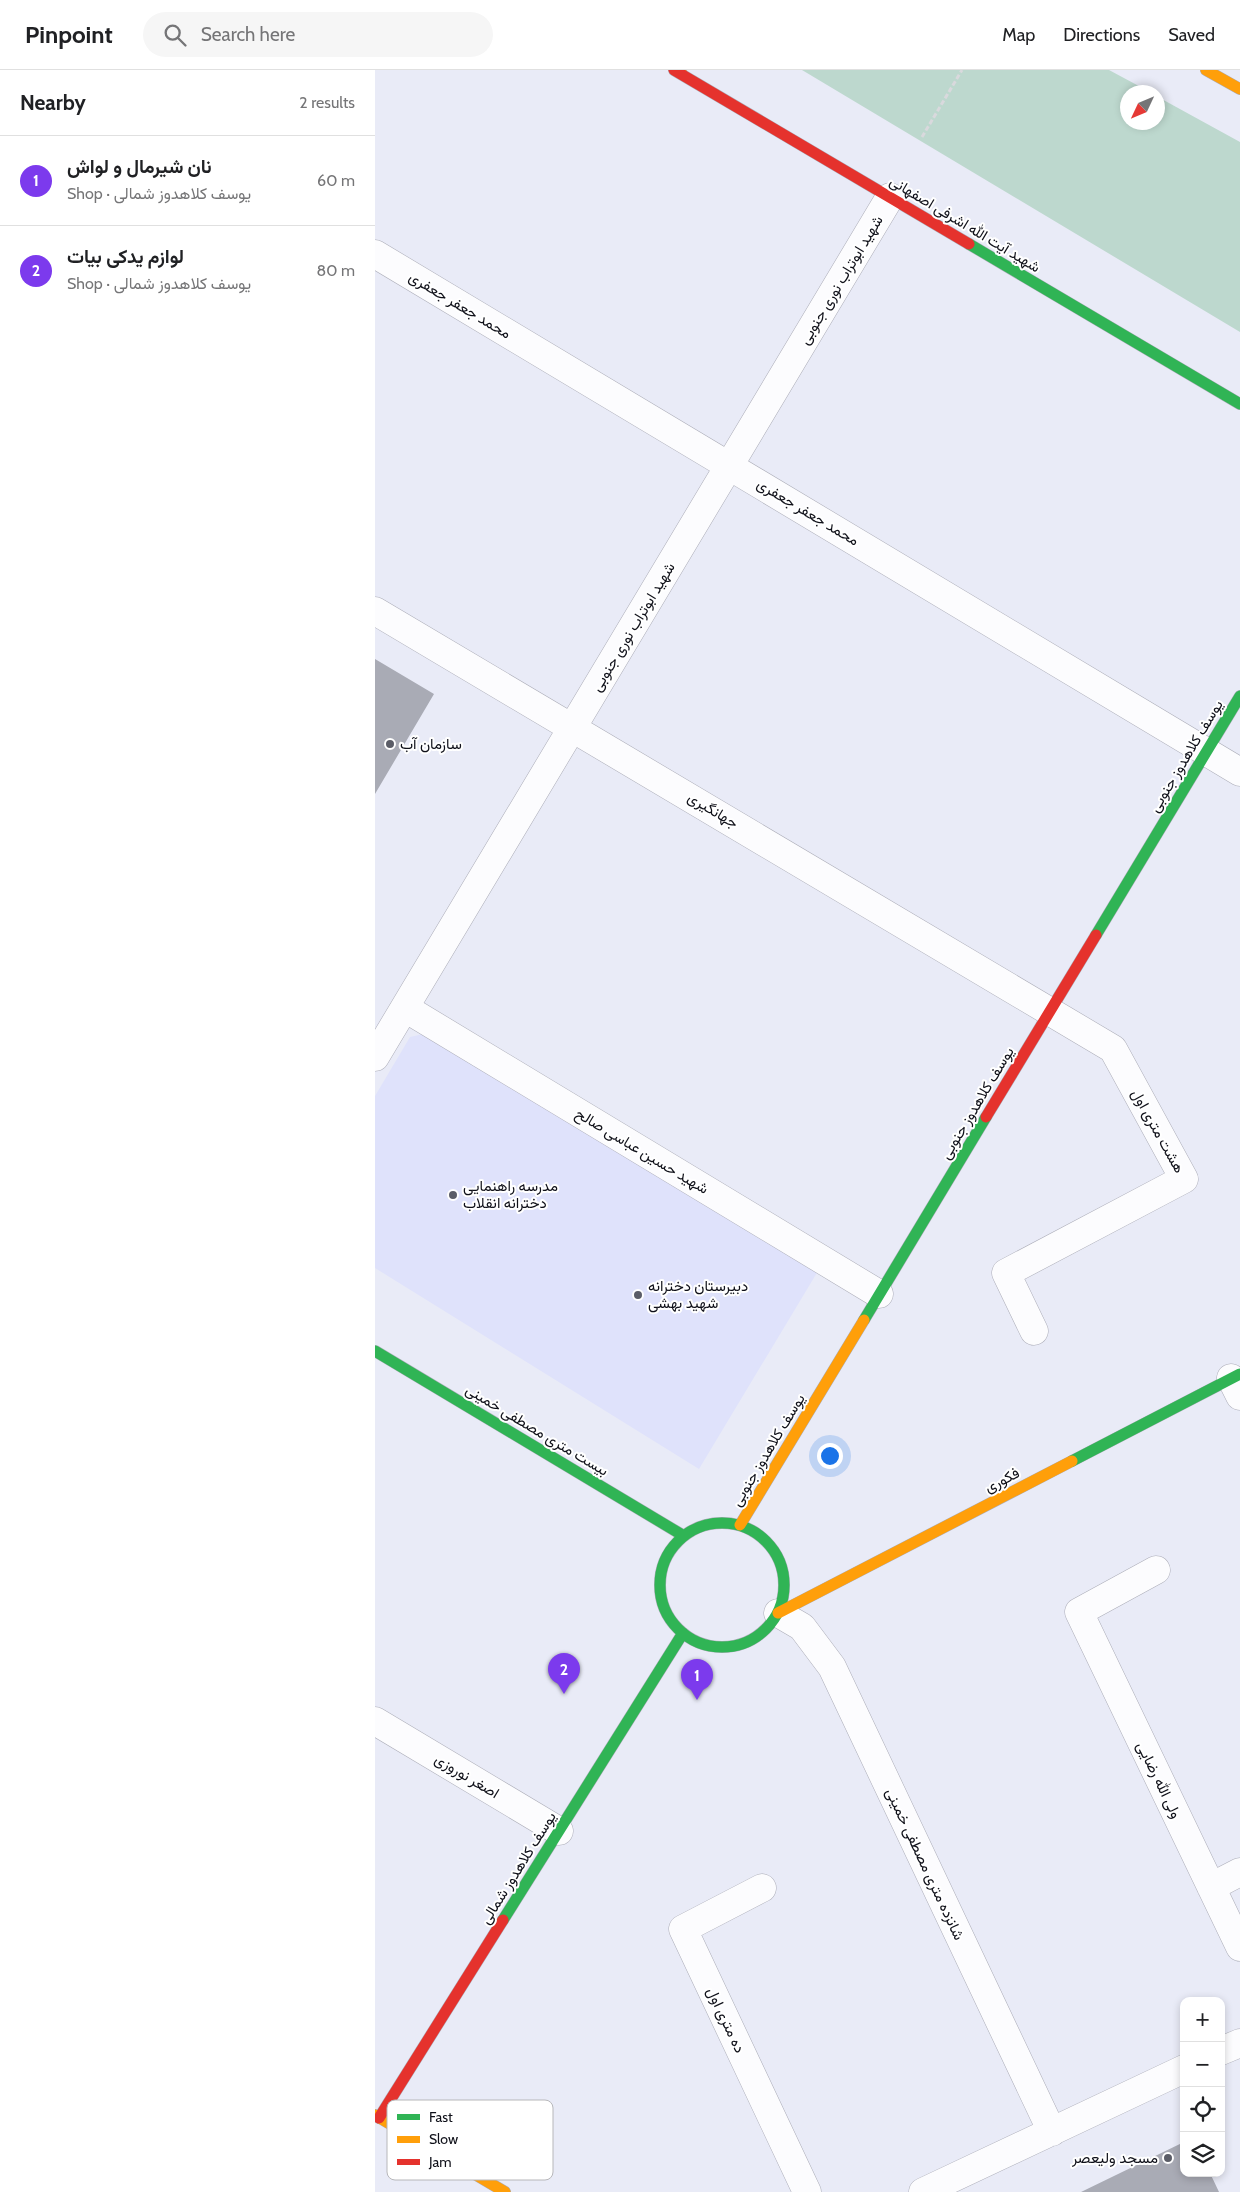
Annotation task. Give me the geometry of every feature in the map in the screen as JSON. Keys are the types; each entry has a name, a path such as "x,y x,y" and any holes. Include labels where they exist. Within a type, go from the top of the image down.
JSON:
{"main road":[{"path":"1206,70 1240,89"},
{"name":"شهید آیت الله اشرفی اصفهانی","path":"678,72 1240,404"},
{"name":"یوسف کلاهدوز جنوبی","path":"739,1525 1240,696"},
{"name":"بیست متری مصطفی خمینی","path":"375,1351 684,1536"},
{"name":"فکوری","path":"779,1613 1237,1383"},
{"path":"720,1523 739,1525 753,1531 766,1541 776,1553 782,1567 785,1582 783,1598 779,1613 768,1628 753,1640 736,1646 717,1648 699,1643 683,1633 671,1620 662,1603 660,1584 663,1566 671,1549 684,1536 701,1526 720,1523"},
{"name":"یوسف کلاهدوز شمالی","path":"388,2100 683,1633"},
{"name":"یوسف کلاهدوز شمالی","path":"377,2117 387,2101"},
{"path":"484,2180 503,2191"}],"street":[{"name":"شهید ابوتراب نوری جنوبی","path":"375,1057 890,197"},
{"name":"محمد جعفر جعفری","path":"375,254 1240,772"},
{"name":"جهانگیری","path":"375,611 1050,1011"},
{"name":"شهید حسین عباسی صالح","path":"405,1008 879,1294"},
{"name":"هشت متری اول","path":"1034,1331 1006,1273 1184,1179 1113,1049 1050,1011"},
{"name":"ولی الله رضایی","path":"1156,1570 1079,1612 1240,1947"},
{"name":"شانزده متری مصطفی خمینی","path":"779,1613 801,1627 832,1667 1052,2132"},
{"name":"اصغر نوروزی","path":"375,1721 559,1831"},
{"path":"1211,1887 1240,1872"},
{"name":"ده متری اول","path":"762,1888 683,1929 807,2192"},
{"path":"1225,2049 1240,2042"},
{"path":"923,2192 1180,2071"}],"path":[{"path":"922,137 962,70"}],"shaded area":[{"name":"دبیرستان دخترانه شهید بهشی","path":"423,1034 818,1271 699,1469 375,1268 375,1096 410,1037"}],"green space":[{"path":"802,70 1109,70 1137,85 1120,85 1120,130 1165,130 1165,101 1240,142 1240,332"}],"building":[{"name":"سازمان آب","path":"375,659 434,694 375,794"},
{"name":"مسجد ولیعصر","path":"1180,2144 1180,2177 1212,2177 1219,2192 1081,2192"}],"traffic: fast":[{"path":"969,244 1240,404"},
{"path":"1096,935 1240,696"},
{"path":"864,1320 986,1117"},
{"path":"375,1351 684,1536"},
{"path":"1072,1461 1240,1374"},
{"path":"722,1523 746,1528 766,1541 779,1561 784,1585 779,1609 766,1629 746,1642 722,1647 698,1642 678,1629 665,1609 660,1585 665,1561 678,1541 698,1528 722,1523"},
{"path":"503,1920 683,1633"}],"traffic: slow":[{"path":"678,70 682,74"},
{"path":"1206,70 1240,89"},
{"path":"740,1525 864,1320"},
{"path":"778,1613 1072,1461"},
{"path":"375,2115 387,2122"},
{"path":"485,2180 505,2192"}],"traffic: jam":[{"path":"674,70 969,244"},
{"path":"986,1117 1096,935"},
{"path":"390,2100 503,1920"},
{"path":"379,2118 387,2105"}],"place":[{"name":"سازمان آب","path":"390,744"},
{"name":"مدرسه راهنمایی دخترانه انقلاب","path":"453,1195"},
{"name":"دبیرستان دخترانه شهید بهشی","path":"638,1295"},
{"name":"لوازم یدکی بیات","path":"564,1694"},
{"name":"نان شیرمال و لواش","path":"697,1700"},
{"name":"مسجد ولیعصر","path":"1168,2158"}]}
